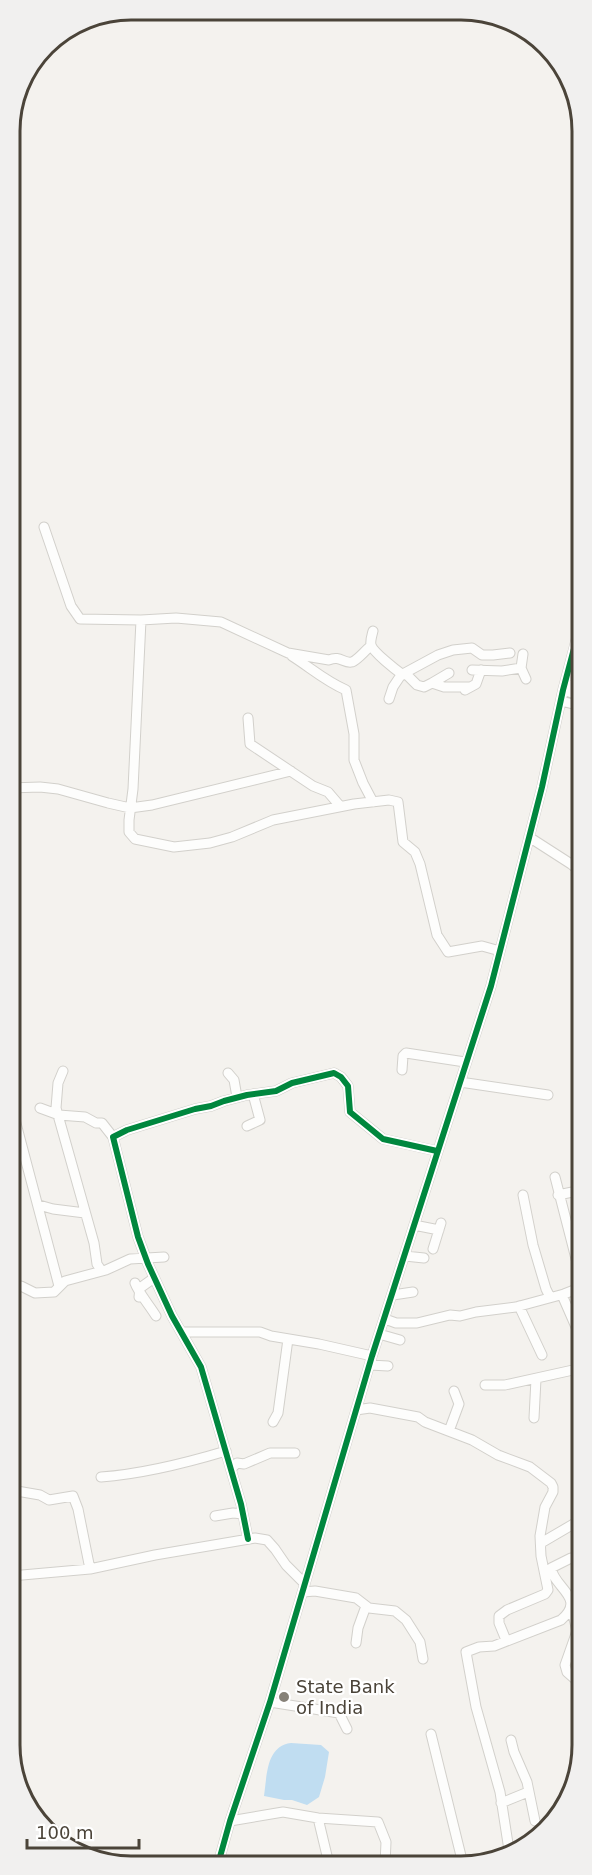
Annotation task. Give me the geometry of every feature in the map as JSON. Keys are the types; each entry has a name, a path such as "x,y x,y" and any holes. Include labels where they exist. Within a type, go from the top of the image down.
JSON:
{"street":[{"path":"44,527 71,606 80,619 176,618 221,622 288,653 319,676 346,690 354,734 354,760 373,802"},
{"path":"141,620 129,832 135,839 174,847 210,843 232,837 273,820 340,806 398,801 403,842 415,852 420,864 437,934 448,952 482,946 500,951"},
{"path":"288,653 329,660 335,657 348,662 353,661 371,646 373,631"},
{"path":"371,646 386,663 405,674 417,685 424,687 449,673"},
{"path":"389,699 393,687 405,674 438,655 453,650 472,648 482,655 510,653"},
{"path":"524,654 522,668 526,679"},
{"path":"220,1856 270,1702 371,1361 500,951 572,663"},
{"path":"432,683 444,687 467,688 476,684 476,670 502,671 522,668"},
{"path":"565,691 572,685"},
{"path":"565,691 572,693"},
{"path":"561,701 572,704"},
{"path":"248,718 250,744 313,786 328,792 340,806"},
{"path":"20,788 58,789 130,808 153,805 291,771"},
{"path":"529,837 572,865"},
{"path":"402,1070 403,1056 406,1053 465,1062"},
{"path":"63,1071 56,1097 56,1108 94,1243 97,1264 101,1270"},
{"path":"228,1073 234,1080 237,1097"},
{"path":"113,1137 127,1130 237,1097 276,1091 292,1083 334,1073 348,1086 350,1112 370,1127 378,1137 402,1145 436,1151"},
{"path":"460,1082 548,1095"},
{"path":"247,1126 260,1120 253,1094"},
{"path":"40,1108 59,1115 86,1117 96,1123 102,1123 113,1137 138,1237 146,1259 172,1316 201,1367 231,1468 248,1539"},
{"path":"20,1138 59,1286"},
{"path":"555,1177 572,1246"},
{"path":"558,1195 572,1192"},
{"path":"523,1195 527,1205 533,1245 550,1297"},
{"path":"39,1205 85,1214"},
{"path":"414,1225 440,1226 433,1249"},
{"path":"405,1256 424,1258"},
{"path":"20,1286 35,1293 54,1292 65,1281 130,1259 164,1257"},
{"path":"139,1296 140,1288 154,1278"},
{"path":"135,1283 139,1296 146,1300 156,1316"},
{"path":"385,1319 402,1323 417,1323 450,1315 460,1317 476,1312 519,1306 572,1291"},
{"path":"393,1294 413,1292"},
{"path":"562,1295 572,1318"},
{"path":"519,1306 542,1355"},
{"path":"182,1332 260,1332 320,1344 388,1366"},
{"path":"380,1334 400,1340"},
{"path":"273,1422 278,1413 288,1339"},
{"path":"484,1385 505,1385 572,1370"},
{"path":"534,1418 536,1379"},
{"path":"449,1431 459,1404 454,1391"},
{"path":"356,1410 370,1408 418,1417 530,1467 551,1483 553,1492 545,1507 541,1543 541,1556 548,1590 545,1594 507,1610 499,1616 499,1623 506,1640"},
{"path":"101,1477 186,1462 226,1451"},
{"path":"231,1468 237,1463 244,1464 270,1453 296,1453"},
{"path":"20,1492 39,1495 49,1500 73,1496 78,1509 90,1569"},
{"path":"214,1516 243,1514"},
{"path":"541,1543 572,1526"},
{"path":"20,1575 90,1569 248,1539 267,1540 304,1588 356,1598 366,1606 390,1609 406,1620 420,1642 423,1659"},
{"path":"508,1845 497,1779 483,1736 466,1652 479,1647 494,1646 561,1620 568,1614 570,1598 552,1573 551,1568 572,1558"},
{"path":"356,1643 358,1628 366,1606"},
{"path":"570,1606 572,1611"},
{"path":"572,1650 565,1665 567,1672 572,1676"},
{"path":"270,1702 339,1713 347,1729"},
{"path":"431,1734 461,1856"},
{"path":"511,1740 527,1782 535,1821"},
{"path":"501,1803 528,1792"},
{"path":"230,1821 283,1812 318,1818 378,1822 386,1842 385,1856"},
{"path":"318,1818 327,1856"}],"water":[{"path":"291,1743 321,1745 329,1752 319,1797 307,1805 292,1800 264,1796 267,1771 272,1756 283,1745"}],"cycle path":[{"path":"220,1856 270,1702 372,1356 491,986 542,787 572,656"},
{"path":"248,1539 241,1504 201,1367 172,1316 148,1264 138,1237 113,1137 127,1130 195,1109 247,1095 276,1091 292,1083 334,1073 341,1077 348,1086 350,1112 383,1139 437,1151"}],"place":[{"name":"State Bank of India","path":"284,1697"}]}
